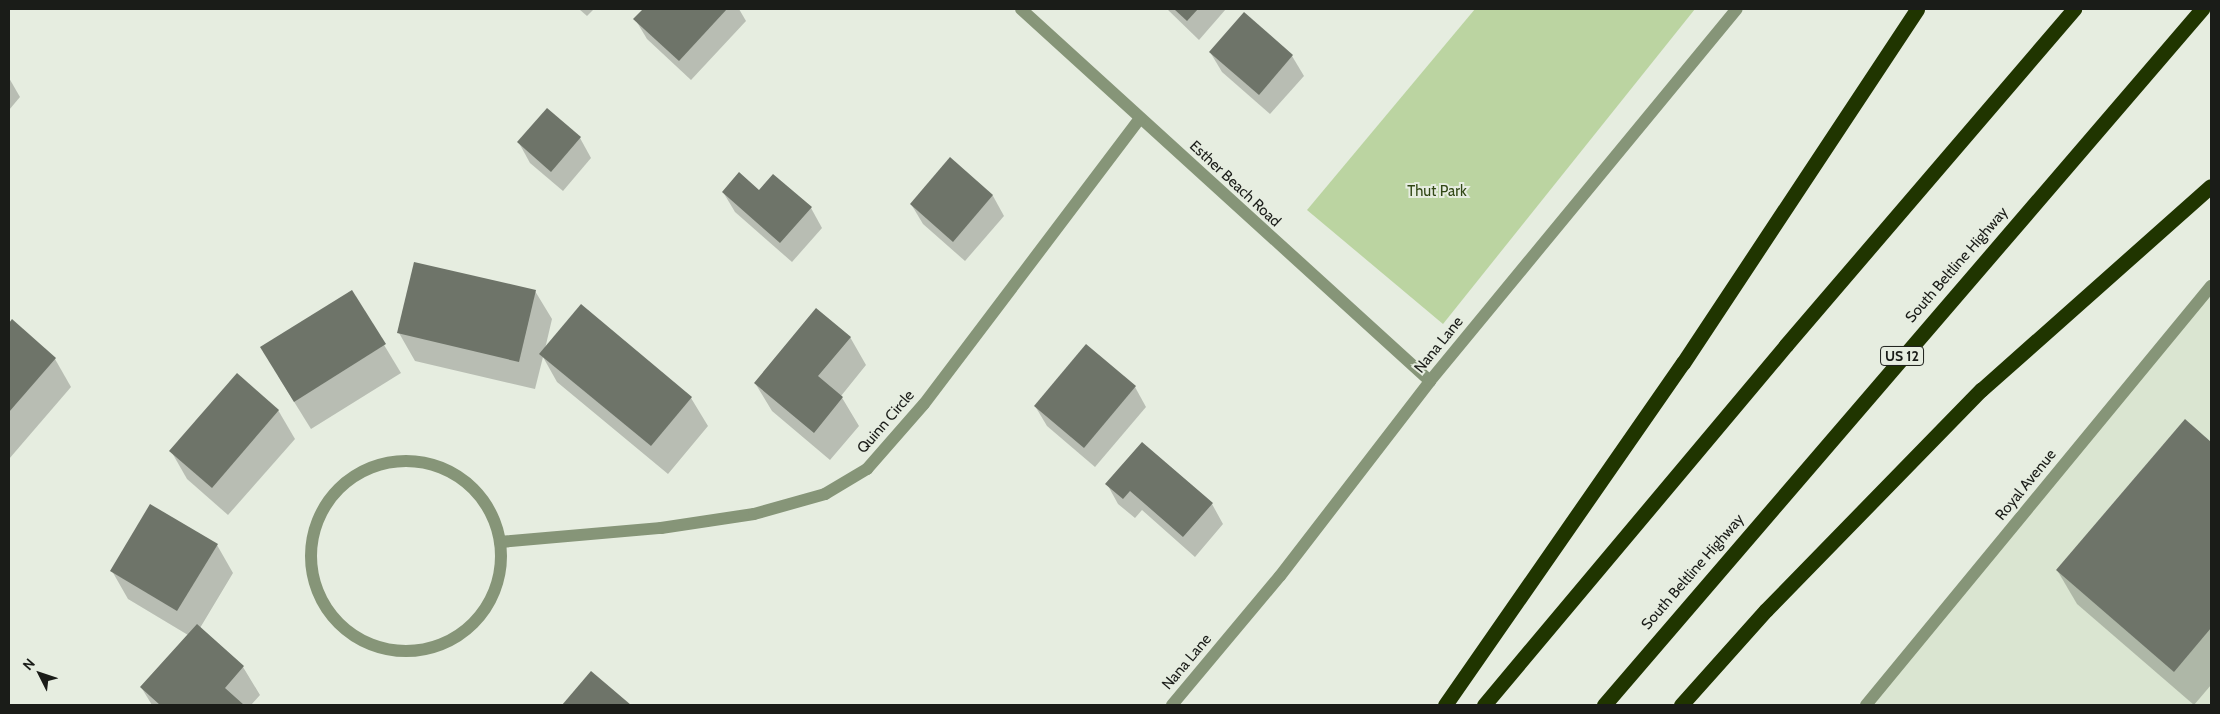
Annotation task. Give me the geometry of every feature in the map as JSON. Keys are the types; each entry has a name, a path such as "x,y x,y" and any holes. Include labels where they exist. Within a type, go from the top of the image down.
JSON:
{"highway":[{"path":"1444,705 1683,363 1917,9"},
{"path":"1484,705 1786,345 2074,9"},
{"name":"South Beltline Highway","path":"1604,705 2202,9"},
{"path":"1681,705 1766,610 1981,390 2211,186"}],"street":[{"name":"Esther Beach Road","path":"1020,9 1430,380"},
{"name":"Nana Lane","path":"1172,705 1280,576 1430,380 1737,9"},
{"name":"Quinn Circle","path":"500,542 661,528 754,514 824,494 867,469 924,404 1140,118"},
{"name":"Royal Avenue","path":"1866,705 2211,286"},
{"path":"418,461 448,470 473,488 491,512 500,542 500,571 486,606 475,622 452,640 425,650 396,651 368,644 343,628 325,606 314,580 311,549 318,519 341,488 359,474 387,462 418,461"}],"shaded area":[{"path":"2211,286 2211,705 1866,705"}],"green space":[{"name":"Thut Park","path":"1475,9 1695,9 1443,324 1307,210"}],"building":[{"path":"643,9 727,9 679,61 633,19"},
{"path":"1174,9 1198,9 1187,21"},
{"path":"1244,12 1293,55 1259,95 1209,52"},
{"path":"547,108 581,137 551,172 517,142"},
{"path":"950,157 993,195 953,242 910,204"},
{"path":"739,172 759,190 773,174 812,207 780,243 722,192"},
{"path":"414,262 536,290 519,362 397,333"},
{"path":"352,290 386,344 294,402 260,347"},
{"path":"581,304 692,397 651,446 539,354"},
{"path":"816,308 851,337 818,376 843,397 814,433 754,383"},
{"path":"12,319 56,358 9,412 9,323"},
{"path":"1086,344 1136,386 1084,448 1034,406"},
{"path":"237,373 279,410 212,488 169,451"},
{"path":"2185,419 2211,442 2211,628 2174,672 2056,570"},
{"path":"1142,442 1213,503 1183,537 1130,491 1123,499 1105,484"},
{"path":"150,504 218,544 177,611 110,571"},
{"path":"197,624 244,666 225,688 244,705 160,705 140,687"},
{"path":"591,671 631,705 562,705"}]}
